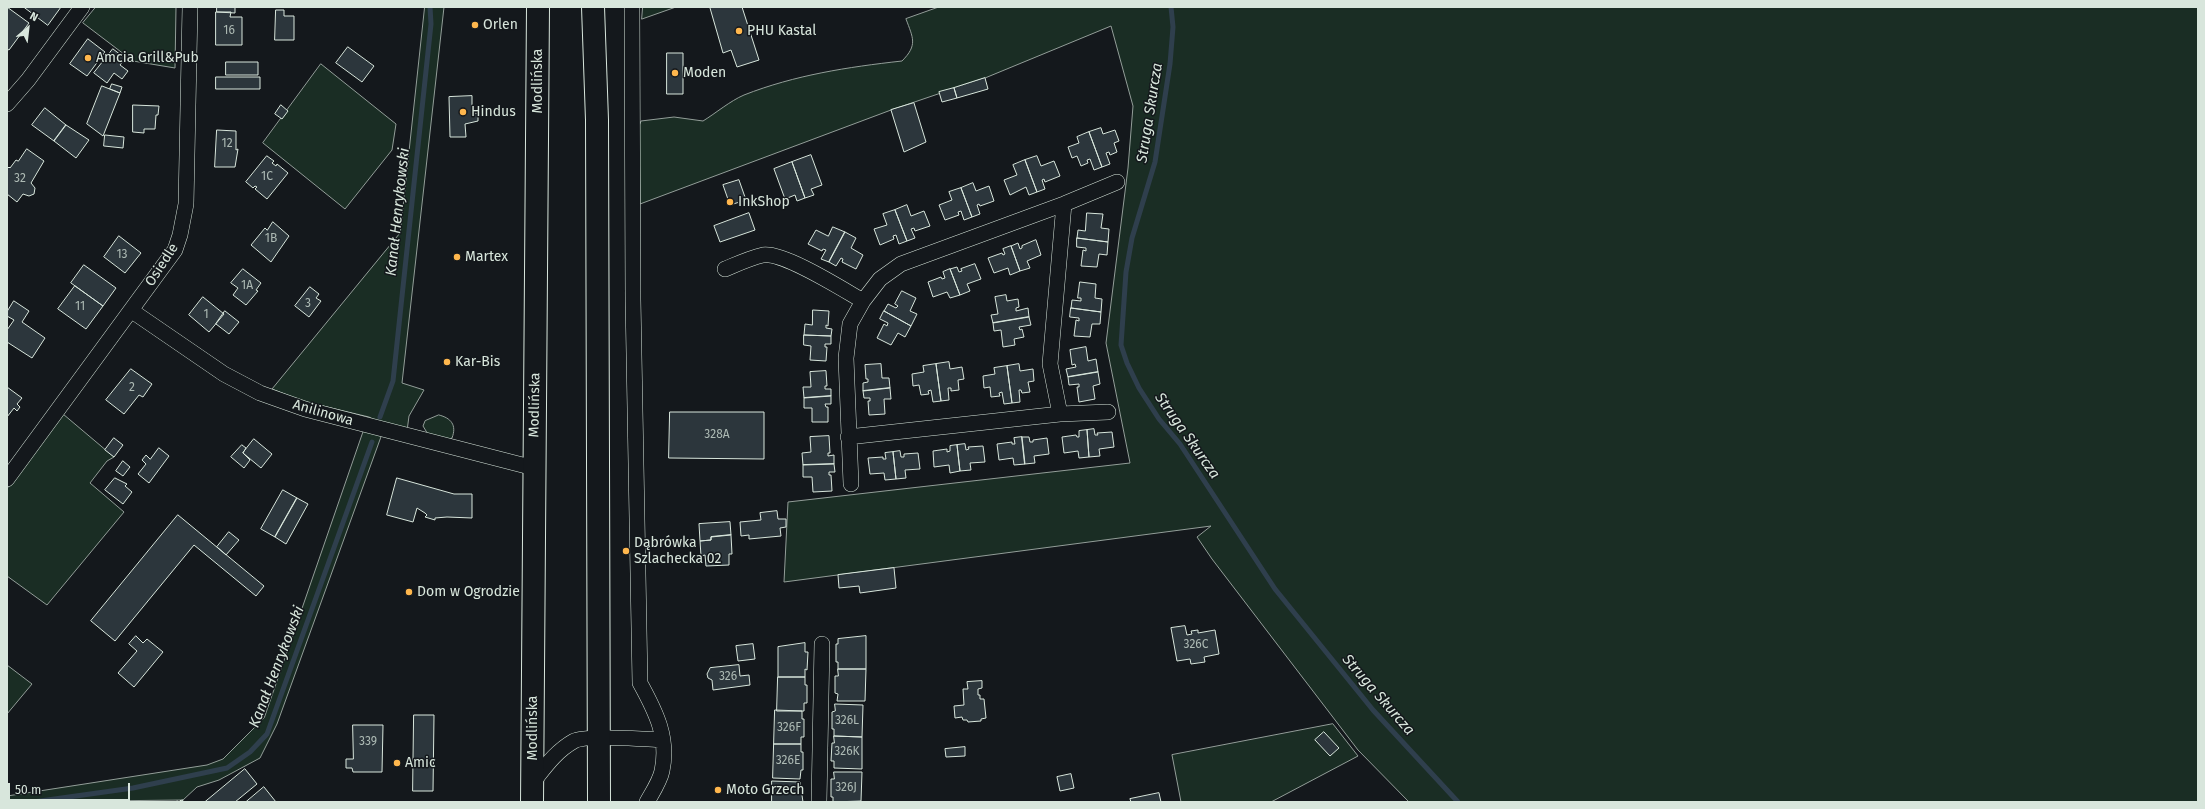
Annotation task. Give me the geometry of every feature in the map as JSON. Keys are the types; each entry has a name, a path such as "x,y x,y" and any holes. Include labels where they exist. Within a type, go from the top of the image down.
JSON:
{"main road":[{"name":"Modlińska","path":"532,792 538,7"},
{"path":"593,7 597,120 599,802"}],"street":[{"path":"7,104 28,80 82,7"},
{"name":"Osiedle","path":"7,479 175,250 184,220 186,204 190,7"},
{"path":"632,7 633,293 640,684 657,713 663,740 662,772 647,802"},
{"path":"851,484 846,358 850,324 863,301 880,280 901,264 1064,204 1117,182"},
{"path":"1060,414 1050,364 1064,204"},
{"path":"725,269 764,255 780,257 863,301"},
{"name":"Anilinowa","path":"132,310 224,374 260,393 305,409 534,468"},
{"path":"848,437 1060,414 1108,412"},
{"path":"819,802 822,644"},
{"path":"532,792 553,756 575,740 627,738 663,740"}],"green space":[{"path":"96,7 176,7 175,68 133,61 83,23"},
{"path":"425,7 444,7 402,383 424,390 409,416 407,431 386,426 369,417 302,401 272,389 400,233"},
{"path":"643,7 676,7 642,19"},
{"path":"939,7 2198,7 2198,802 1409,802 1358,750 1212,559 1197,537 1211,526 784,582 788,502 1130,463 1106,343 1128,168 1133,106 1111,26 985,78 891,110 640,204 639,126 641,121 674,117 703,121 744,95 763,88 802,77 842,69 902,61 910,50 913,41 906,19"},
{"path":"321,64 396,124 392,150 345,209 263,143"},
{"path":"63,414 114,457 107,461 90,483 124,512 47,605 7,576 7,489"},
{"path":"439,415 450,420 454,429 452,438 446,441 429,436 423,426 425,421"},
{"path":"364,430 382,434 277,724 260,758 219,780 197,787 183,800 7,802 7,796 207,765 223,759 264,718"},
{"path":"7,665 32,684 7,714"},
{"path":"1333,724 1358,756 1271,802 1181,802 1172,755"}],"building":[{"path":"7,7 29,23 9,50 7,49"},
{"path":"24,7 61,7 48,25"},
{"path":"217,7 235,7 235,13 217,12"},
{"path":"742,7 759,60 737,67 731,50 723,53 710,8"},
{"path":"276,10 284,10 284,16 294,16 294,40 275,40"},
{"path":"216,12 231,12 230,17 242,17 242,45 216,45"},
{"name":"Amcia Grill&Pub","path":"88,39 105,52 87,76 70,64"},
{"path":"348,47 374,66 362,82 336,63"},
{"path":"113,49 125,58 120,65 128,71 122,79 114,73 107,83 94,73"},
{"name":"Moden","path":"667,53 683,53 683,94 667,94"},
{"path":"226,62 258,62 258,75 226,75"},
{"path":"216,77 260,77 260,89 216,89"},
{"path":"985,78 988,89 957,98 954,88"},
{"path":"112,84 122,87 120,93 110,89"},
{"path":"102,86 120,93 103,136 87,124"},
{"path":"954,88 957,98 942,102 939,92"},
{"path":"472,96 472,112 478,114 478,121 465,124 466,137 450,137 449,97"},
{"path":"914,103 926,142 904,152 891,110"},
{"path":"133,105 159,106 158,115 156,115 155,129 144,129 144,133 133,132"},
{"path":"281,105 288,111 282,119 275,114"},
{"path":"45,108 66,125 54,141 32,125"},
{"path":"66,125 89,140 76,158 54,141"},
{"path":"1101,128 1103,134 1115,130 1119,141 1114,143 1117,152 1110,155 1109,152 1106,153 1110,164 1102,167 1089,132"},
{"path":"217,130 236,131 236,150 238,149 235,167 215,167"},
{"path":"1089,132 1102,167 1094,170 1090,159 1087,160 1088,163 1081,166 1077,156 1072,158 1068,147 1079,143 1077,137"},
{"path":"105,135 124,137 123,148 104,146"},
{"path":"27,149 44,161 31,183 35,188 34,194 29,196 23,194 17,202 7,194 7,169 9,167 10,168 16,160 18,161"},
{"path":"811,155 822,185 811,189 814,195 805,198 792,162"},
{"path":"267,156 274,161 272,163 276,166 277,164 288,173 267,199 255,189 257,187 255,186 253,188 246,182"},
{"path":"1037,156 1041,166 1054,161 1060,176 1045,182 1044,179 1042,180 1045,189 1037,192 1025,160"},
{"path":"1025,160 1037,192 1029,195 1026,187 1010,195 1004,180 1017,175 1013,165"},
{"path":"792,162 805,198 797,201 795,195 785,199 774,169"},
{"path":"739,180 746,200 730,205 723,185"},
{"path":"973,183 976,191 989,186 994,201 980,206 979,204 977,205 980,214 972,217 961,188"},
{"path":"961,188 972,217 964,220 961,211 958,212 959,215 945,220 939,205 952,200 949,192"},
{"path":"907,205 911,216 924,211 930,226 915,231 914,228 911,229 915,238 907,241 895,210"},
{"path":"895,210 907,241 899,244 896,235 893,236 894,239 880,245 874,229 887,225 883,214"},
{"path":"749,213 755,230 720,242 714,226"},
{"path":"1087,213 1103,214 1101,228 1109,229 1108,242 1077,238 1078,230 1085,231"},
{"path":"273,222 289,236 271,262 251,245 265,228 267,230"},
{"path":"833,227 845,232 829,262 821,259 826,250 823,249 822,251 808,244 816,230 828,236"},
{"path":"845,232 856,238 851,248 863,255 856,269 842,262 843,259 841,258 836,266 829,262"},
{"path":"119,236 141,253 125,273 104,257"},
{"path":"1077,238 1108,242 1107,255 1099,254 1097,267 1081,266 1083,250 1086,251 1086,248 1077,247"},
{"path":"1036,240 1041,255 1027,261 1030,268 1020,271 1011,246 1018,243 1020,249 1022,246"},
{"path":"1011,246 1020,271 1010,275 1008,268 994,273 988,258 1002,253 1003,255 1005,254 1003,249"},
{"path":"975,264 981,279 967,284 970,291 960,295 950,269 957,267 959,272 962,271 961,269"},
{"path":"84,265 116,288 103,306 71,283"},
{"path":"243,269 261,283 256,290 258,291 246,305 233,295 238,288 231,283"},
{"path":"950,269 960,295 950,298 947,292 933,297 928,282 941,277 942,279 945,278 943,272"},
{"path":"1080,282 1096,284 1095,298 1102,299 1101,312 1071,308 1072,300 1081,301 1081,298 1078,298"},
{"path":"75,286 103,306 86,329 58,309"},
{"path":"310,287 319,294 316,298 321,301 309,317 295,306"},
{"path":"902,291 916,298 910,311 917,314 911,326 884,311 888,304 896,308 898,306 895,304"},
{"path":"1006,295 1007,301 1018,299 1019,307 1016,308 1016,311 1028,308 1029,317 993,323 991,315 998,314 995,297"},
{"path":"203,297 224,314 209,332 189,315"},
{"path":"14,301 29,311 22,322 45,338 32,358 7,342 7,330 14,320 7,316 7,312"},
{"path":"1071,308 1101,312 1100,324 1092,324 1090,337 1074,336 1076,320 1079,321 1079,318 1070,317"},
{"path":"813,310 829,311 828,326 826,325 826,328 832,329 831,336 804,335 805,324 812,325"},
{"path":"225,311 239,322 229,334 216,324"},
{"path":"884,311 911,326 905,337 898,333 891,345 877,338 884,324 887,326 888,323 880,319"},
{"path":"1029,317 1031,325 1019,327 1020,330 1022,329 1024,337 1014,339 1015,345 1003,347 1001,330 994,331 993,323"},
{"path":"804,335 831,336 831,344 825,344 825,347 827,347 826,361 810,360 811,346 804,345"},
{"path":"1086,347 1088,361 1096,359 1098,372 1068,377 1066,369 1076,367 1075,364 1072,365 1070,350"},
{"path":"949,362 950,369 962,367 964,379 958,380 959,390 951,391 951,388 948,388 949,400 941,401 936,364"},
{"path":"881,364 882,378 889,378 890,388 863,391 863,383 868,382 868,379 866,379 865,365"},
{"path":"936,364 941,401 933,402 931,390 928,391 929,394 921,395 919,385 913,386 912,374 924,372 923,366"},
{"path":"1019,364 1020,371 1033,369 1034,381 1028,382 1030,392 1022,393 1021,390 1019,390 1020,402 1012,403 1007,366"},
{"path":"1007,366 1012,403 1004,404 1002,392 999,393 1000,396 991,397 990,387 984,388 983,376 995,374 994,368"},
{"path":"131,369 152,384 143,397 139,395 124,414 106,400"},
{"path":"826,371 827,386 825,386 825,389 831,389 831,396 804,398 803,387 811,387 810,372"},
{"path":"1098,372 1100,384 1093,386 1095,399 1079,402 1077,387 1079,387 1079,384 1069,385 1068,377"},
{"path":"7,387 22,398 17,404 20,407 17,411 14,408 7,417"},
{"path":"890,388 891,399 884,399 885,414 869,415 868,401 870,401 870,398 864,398 863,391"},
{"path":"831,396 831,404 825,404 826,407 828,407 828,422 812,422 812,408 804,408 804,398"},
{"path":"670,412 764,412 764,459 669,458"},
{"path":"1094,429 1095,435 1098,435 1097,433 1112,432 1114,447 1099,449 1100,456 1089,457 1087,430"},
{"path":"1087,430 1089,457 1079,458 1078,451 1064,453 1062,437 1076,435 1079,437 1079,431"},
{"path":"829,436 830,453 828,453 828,456 834,455 834,464 803,465 802,453 811,452 810,437"},
{"path":"1022,437 1025,464 1014,465 1013,458 999,460 997,444 1012,442 1012,444 1015,444 1014,438"},
{"path":"1022,437 1029,437 1030,442 1033,442 1033,440 1047,438 1049,454 1034,456 1035,463 1025,464"},
{"path":"114,438 123,445 114,457 105,450"},
{"path":"254,439 272,454 261,468 243,453"},
{"path":"965,444 966,450 969,449 968,447 983,446 985,462 970,463 971,470 960,471 957,445"},
{"path":"242,445 246,448 243,453 250,460 244,468 231,457"},
{"path":"957,445 960,471 950,473 949,465 934,467 933,451 947,449 947,452 950,451 950,446"},
{"path":"159,448 169,456 149,483 138,474 146,464 142,460 146,455 150,459"},
{"path":"900,451 901,457 904,457 904,454 918,453 920,469 905,470 906,478 896,479 893,452"},
{"path":"893,452 896,479 885,480 884,473 870,474 868,458 883,457 883,459 886,459 885,453"},
{"path":"123,461 130,467 123,476 116,471"},
{"path":"834,464 835,472 829,472 829,475 831,475 832,491 813,492 812,477 803,477 803,465"},
{"path":"115,478 127,484 125,486 132,492 123,504 105,490"},
{"path":"397,478 454,494 472,494 472,518 447,517 435,518 435,520 425,517 427,515 417,508 413,522 387,515"},
{"path":"283,490 297,498 275,537 261,529"},
{"path":"297,498 308,504 286,544 275,537"},
{"path":"777,511 778,519 786,519 786,527 780,528 781,536 749,539 749,535 741,536 740,522 761,520 760,513"},
{"path":"178,515 264,586 256,596 194,545 115,641 91,621"},
{"path":"730,522 731,535 711,537 711,540 700,541 699,524"},
{"path":"229,532 239,540 226,555 217,547"},
{"path":"731,535 732,554 729,554 729,565 706,566 705,555 701,556 700,541 711,540 711,537"},
{"path":"894,568 896,588 860,593 859,586 839,588 838,575"},
{"path":"1185,626 1187,635 1192,634 1191,631 1198,630 1198,633 1215,630 1219,654 1204,657 1205,662 1191,664 1190,659 1177,661 1171,628"},
{"path":"136,636 143,643 147,639 163,652 134,687 118,673 137,651 129,644"},
{"path":"866,636 866,669 838,669 838,662 836,662 836,644 838,644 838,639"},
{"path":"805,643 805,652 808,652 805,677 778,677 778,647"},
{"path":"753,644 755,659 738,661 736,646"},
{"path":"739,665 740,676 749,675 750,685 713,690 712,680 708,678 707,674 710,668"},
{"path":"838,669 866,669 865,701 837,701 838,694 835,693 835,676 838,676"},
{"path":"778,677 805,677 805,685 807,685 807,703 804,703 804,711 777,711"},
{"path":"982,681 982,688 978,689 978,695 980,695 980,699 984,699 986,718 981,719 981,721 968,722 967,720 963,720 962,717 955,718 954,706 964,705 963,689 968,689 967,682"},
{"path":"835,704 863,705 862,737 834,736 834,729 832,729 832,712 835,711"},
{"path":"775,710 802,711 802,719 804,719 804,737 801,737 801,744 774,744"},
{"path":"414,715 434,715 433,791 413,791"},
{"path":"353,725 383,725 382,772 353,772 352,768 346,768 346,759 353,759"},
{"path":"1324,732 1339,748 1330,756 1315,740"},
{"path":"834,736 862,737 862,769 834,768 834,761 831,761"},
{"path":"774,744 801,744 801,752 803,752 803,770 801,770 800,779 773,778"},
{"path":"965,747 965,756 946,757 945,749"},
{"path":"245,769 257,784 235,802 205,802"},
{"path":"834,772 862,772 861,801 833,802 833,797 831,797 831,779 834,779"},
{"path":"1071,774 1074,788 1060,791 1057,777"},
{"path":"772,781 800,782 803,802 772,802"},
{"path":"264,787 276,802 246,802"},
{"path":"1159,793 1161,802 1131,802 1130,799"}],"waterway":[{"name":"Kanał Henrykowski","path":"380,417 393,381 431,24 430,7"},
{"name":"Struga Skurcza","path":"1171,7 1173,27 1170,64 1155,162 1132,238 1126,272 1121,345 1127,363 1139,388 1159,419 1180,444 1275,589 1373,710 1458,802"},
{"name":"Kanał Henrykowski","path":"33,802 133,788 227,768 250,752 267,734 372,442"}],"fence":[{"path":"173,802 183,800 182,802"}],"place":[{"name":"Orlen","path":"475,25"},
{"name":"PHU Kastal","path":"739,31"},
{"name":"Amcia Grill&Pub","path":"88,58"},
{"name":"Moden","path":"675,73"},
{"name":"Hindus","path":"463,112"},
{"name":"InkShop","path":"730,202"},
{"name":"Martex","path":"457,257"},
{"name":"Kar-Bis","path":"447,362"},
{"name":"Dąbrówka Szlachecka 02","path":"626,551"},
{"name":"Dom w Ogrodzie","path":"409,592"},
{"name":"Amic","path":"397,763"},
{"name":"Moto Grzech","path":"718,790"}]}
